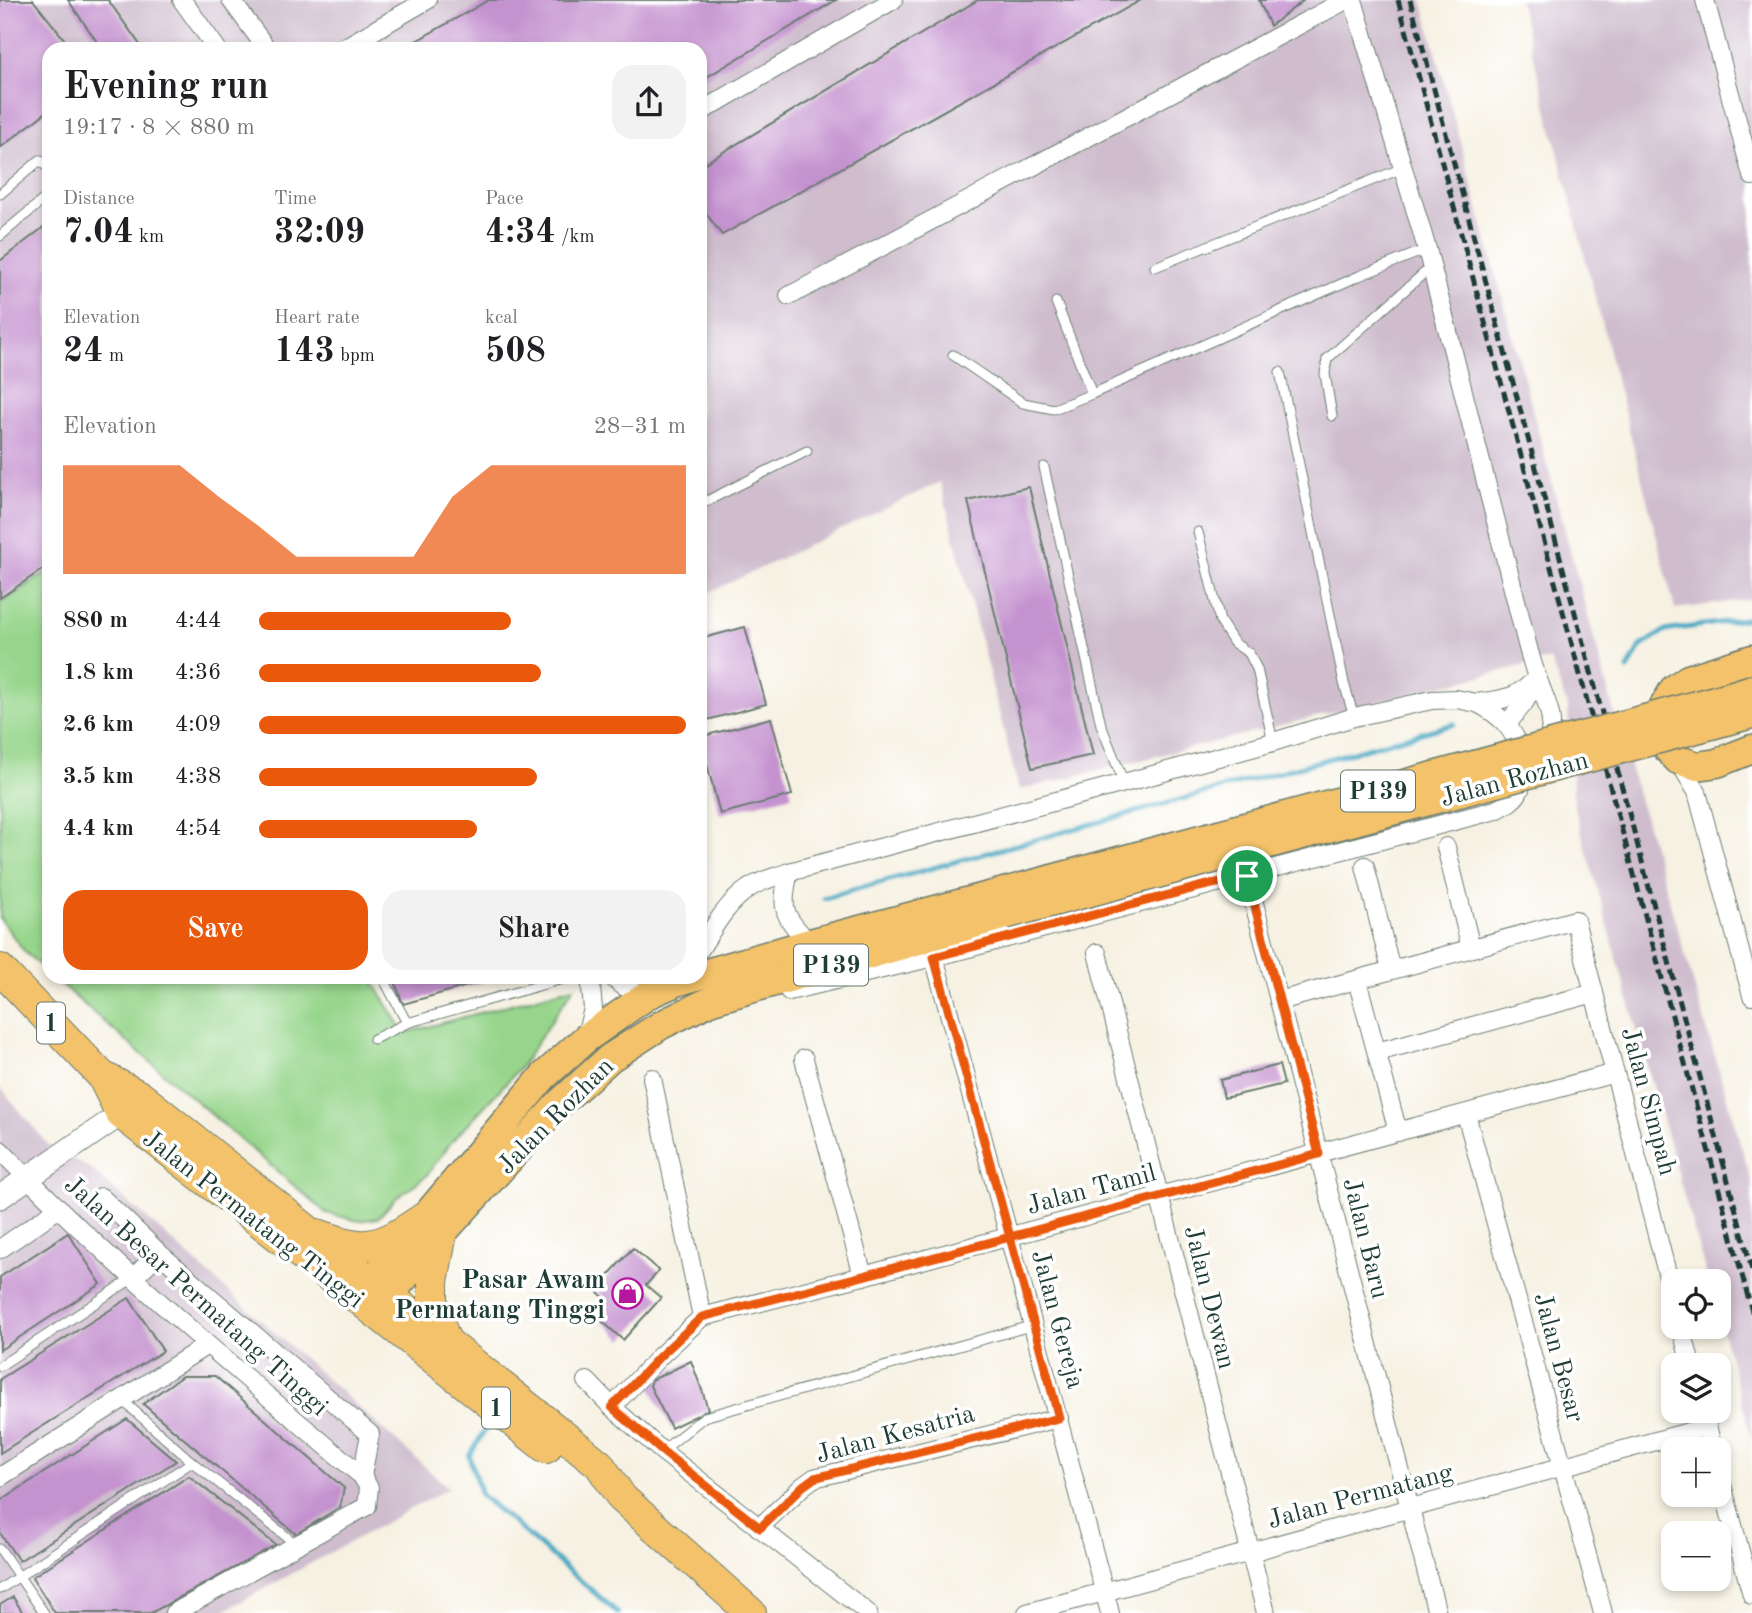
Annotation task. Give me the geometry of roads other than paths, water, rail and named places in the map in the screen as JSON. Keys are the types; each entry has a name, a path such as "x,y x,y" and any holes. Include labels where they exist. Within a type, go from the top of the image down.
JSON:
{"highway":[{"name":"Jalan Permatang Tinggi","path":"0,969 130,1105 373,1297 584,1478 622,1498"},
{"name":"Jalan Permatang Tinggi","path":"130,1105 307,1231 373,1297 446,1341 598,1464 622,1498 751,1613"},
{"path":"307,1231 345,1243 367,1245 435,1224 433,1306 446,1341"}],"main road":[{"path":"1752,659 1688,679 1674,689 1659,720 1666,747 1678,760 1698,766 1717,763 1752,750"},
{"name":"Jalan Rozhan","path":"435,1224 603,1063 661,1025 712,1000 1005,903 1752,689"},
{"name":"Jalan Rozhan","path":"707,973 810,943 1005,903 1752,714"},
{"name":"Jalan Rozhan","path":"373,1297 435,1224 544,1076 585,1038 649,994 673,984"}],"street":[{"path":"182,0 212,42"},
{"path":"231,0 262,42"},
{"path":"354,42 427,0"},
{"path":"707,108 893,0"},
{"path":"789,296 1346,0"},
{"path":"1353,0 1429,258 1537,678 1548,702 1552,725 1549,739 1524,772"},
{"path":"1705,0 1752,176"},
{"path":"707,938 732,902 749,888 789,872 1124,783 1354,717 1432,700 1456,699 1478,703 1498,700 1513,696 1537,678"},
{"path":"1507,724 1524,703 1537,678"},
{"path":"661,1025 775,994 934,957 1496,810 1509,803 1520,791 1524,772 1521,754 1507,724 1478,703"},
{"path":"1678,760 1697,792 1752,996"},
{"path":"1279,1001 1471,948 1446,847"},
{"path":"1365,866 1391,970"},
{"path":"789,872 783,903 786,915 794,928 810,943"},
{"name":"Jalan Baru","path":"1247,876 1437,1613"},
{"name":"Jalan Simpah","path":"1471,948 1575,920 1666,1269"},
{"name":"Jalan Dewan","path":"1097,953 1266,1613"},
{"name":"Jalan Gereja","path":"934,957 1110,1613"},
{"path":"1357,980 1398,1132"},
{"path":"585,1038 593,1009 592,984"},
{"path":"619,984 631,991 649,994"},
{"path":"1377,1052 1594,993"},
{"path":"804,1059 863,1276"},
{"name":"Jalan Tamil","path":"612,1407 660,1356 702,1317 1010,1237 1615,1073"},
{"path":"652,1078 702,1317"},
{"path":"0,1196 28,1179 130,1105"},
{"name":"Jalan Besar","path":"1466,1114 1603,1613"},
{"name":"Jalan Besar Permatang Tinggi","path":"0,1150 206,1345 365,1482"},
{"name":"Jalan Besar Permatang Tinggi","path":"101,1196 159,1253 370,1434 365,1482"},
{"path":"0,1249 59,1208"},
{"path":"133,1278 159,1253"},
{"path":"0,1477 206,1345"},
{"path":"587,1381 662,1451 868,1613"},
{"name":"Jalan Kesatria","path":"760,1528 814,1478 1059,1418"},
{"name":"Jalan Permatang","path":"1027,1613 1563,1466 1693,1423"},
{"path":"174,1613 367,1506 365,1482"},
{"path":"1728,1507 1752,1595"}],"lane":[{"path":"0,194 40,160 42,162"},
{"path":"1155,267 1403,168"},
{"path":"0,236 42,201"},
{"path":"953,355 1023,403 1054,408 1092,394 1359,276 1429,258"},
{"path":"1332,416 1325,374 1326,359 1429,258"},
{"path":"1056,302 1092,394"},
{"path":"1280,372 1344,683 1354,717"},
{"path":"707,498 807,451"},
{"path":"1044,467 1101,725 1124,783"},
{"path":"1198,532 1220,621 1234,643 1249,653 1256,669 1273,741"},
{"path":"386,984 407,1023"},
{"path":"374,1039 407,1023 545,984"},
{"path":"0,1366 133,1278"},
{"path":"662,1451 704,1417 1034,1325"},
{"path":"122,1400 192,1462 298,1545"},
{"path":"0,1589 192,1462"},
{"path":"0,1549 44,1613"}],"waterway":[{"path":"1628,669 1640,647 1664,631 1752,618"},
{"path":"824,898 1454,724"},
{"path":"489,1424 469,1456 481,1495 618,1613"}],"railway":[{"path":"1398,0 1752,1312"},
{"path":"1410,0 1752,1270"}],"place":[{"name":"Pasar Awam Permatang Tinggi","path":"628,1294"}]}
